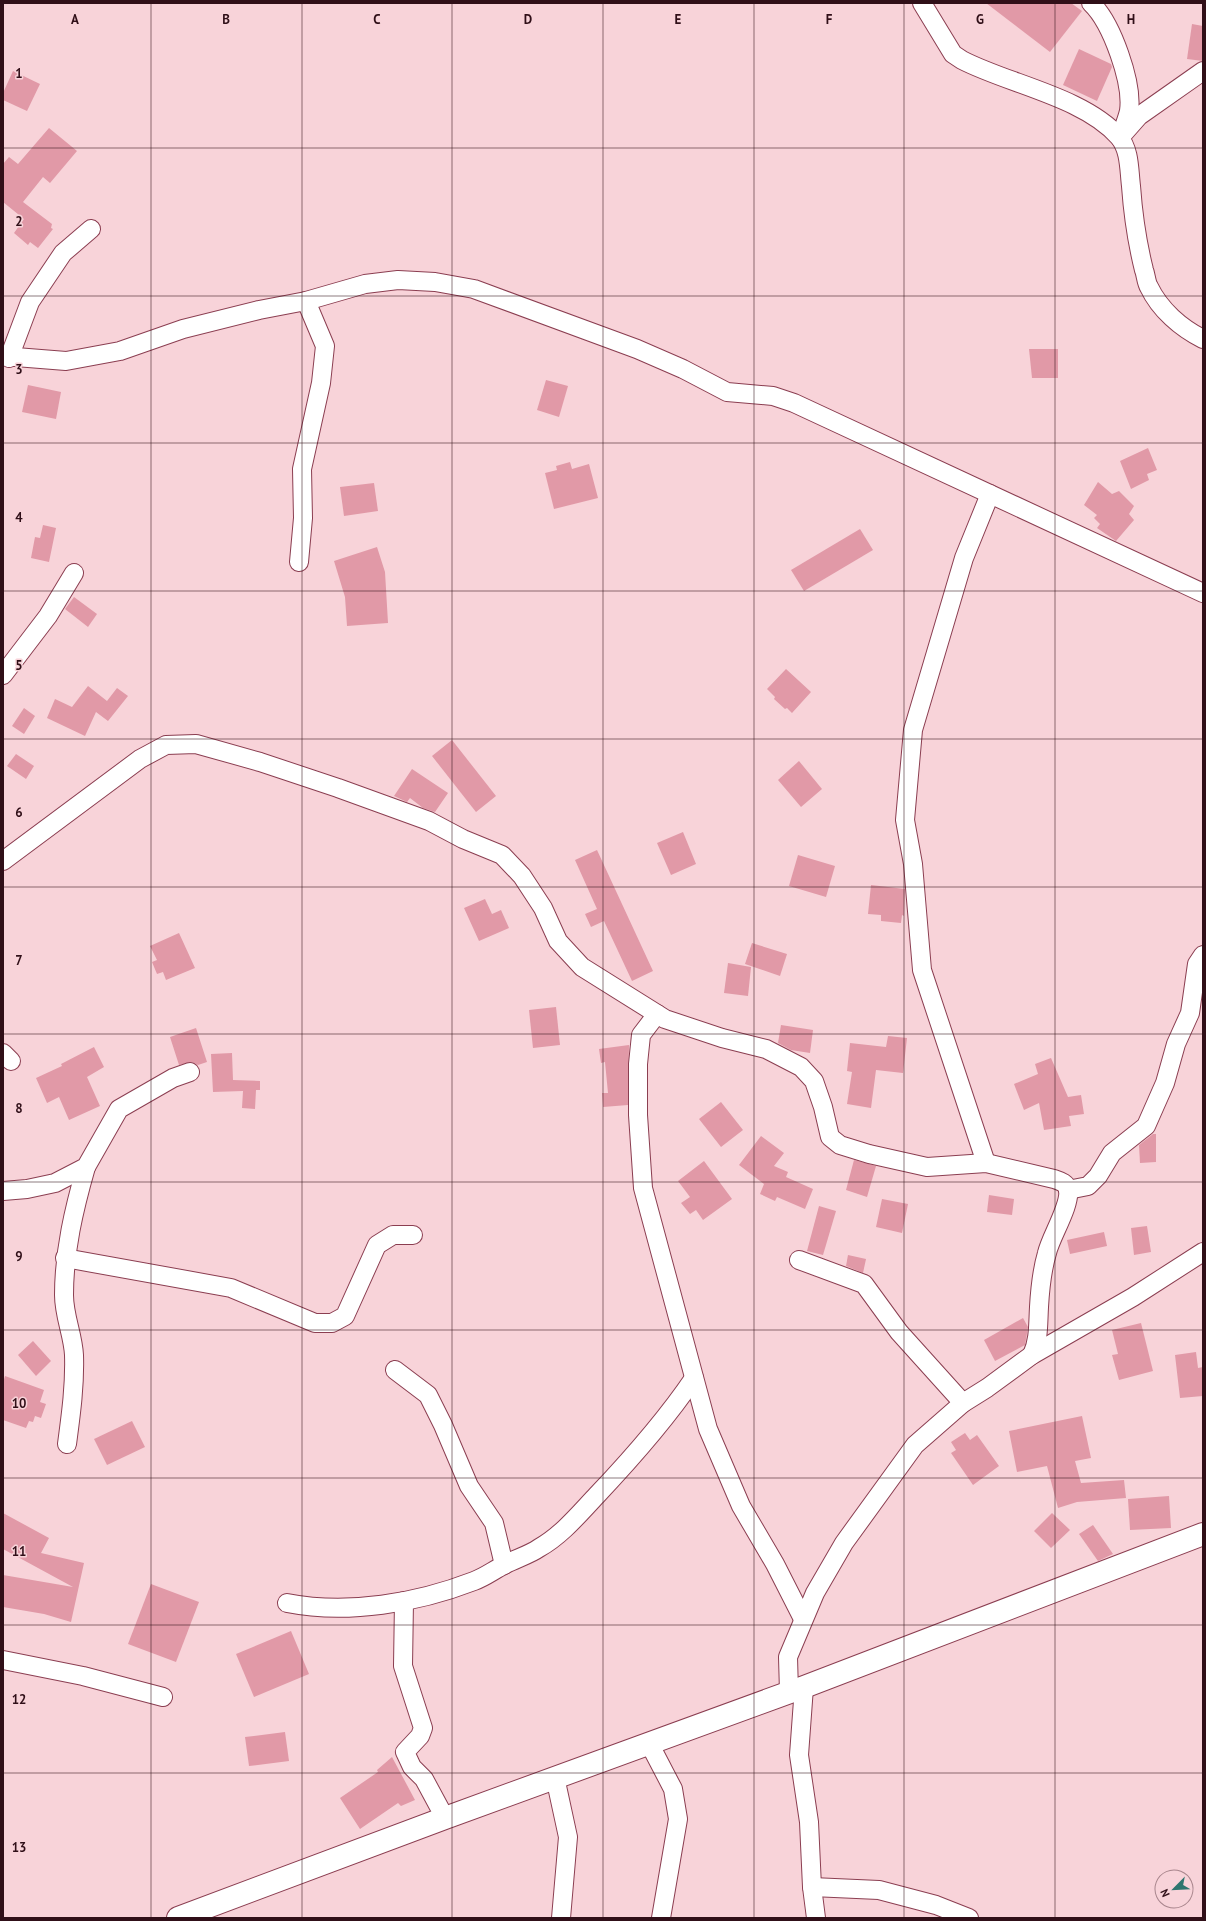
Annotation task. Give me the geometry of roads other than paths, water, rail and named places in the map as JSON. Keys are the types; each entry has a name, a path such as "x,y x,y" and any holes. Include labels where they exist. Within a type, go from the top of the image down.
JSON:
{"main road":[{"path":"178,1918 555,1777 796,1689 1203,1534"}],"street":[{"path":"922,3 953,54 962,60 1072,104 1103,122 1120,138 1128,155 1137,238 1149,287 1168,315 1190,332 1203,339"},
{"path":"1091,3 1098,9 1116,45 1129,88 1129,112 1120,138"},
{"path":"1120,138 1139,116 1203,71"},
{"path":"91,229 63,253 30,302 6,357 66,361 120,351 183,329 306,300 365,284 398,280 435,282 474,289 637,349 683,369 727,392 773,396 794,403 1203,593"},
{"path":"299,562 303,518 302,469 321,383 325,346 306,300"},
{"path":"986,1163 922,970 914,864 905,820 913,730 964,558 990,494"},
{"path":"3,675 52,610 74,573"},
{"path":"3,861 140,759 166,745 196,744 260,762 338,788 428,821 463,839 502,855 522,876 543,908 558,941 582,967 665,1019 722,1038 766,1049 801,1067 814,1081 823,1107 830,1136 840,1145 869,1154 927,1167 986,1163 1054,1179 1064,1183 1068,1190 1059,1226 1047,1252 1040,1290 1037,1343 1032,1355"},
{"path":"1068,1190 1088,1186 1098,1176 1112,1153 1146,1126 1164,1083 1176,1044 1190,1013 1197,964 1203,955"},
{"path":"657,1014 641,1036 638,1064 638,1115 643,1188 708,1429 741,1506 775,1564 803,1619"},
{"path":"67,1444 73,1393 74,1354 64,1297 65,1258 74,1212 86,1167 119,1110 173,1078 190,1072"},
{"path":"3,1191 27,1189 55,1183 86,1167"},
{"path":"65,1258 231,1288 315,1322 332,1323 346,1316 377,1245 393,1235 413,1235"},
{"path":"816,1918 812,1887 809,1822 799,1755 796,1689 788,1657 815,1593 844,1543 878,1493 915,1445 963,1403 987,1388 1032,1355 1201,1258"},
{"path":"799,1260 864,1284 899,1332 963,1403"},
{"path":"395,1370 428,1395 443,1425 468,1486 494,1523 504,1565"},
{"path":"287,1602 305,1606 342,1607 404,1601 430,1596 476,1580 539,1549 562,1531 635,1455 670,1413 694,1378"},
{"path":"404,1601 403,1666 423,1728 420,1736 405,1752 412,1767 424,1779 445,1818"},
{"path":"3,1660 83,1676 163,1697"},
{"path":"649,1743 673,1789 678,1819 661,1918"},
{"path":"555,1777 568,1837 561,1918"},
{"path":"812,1887 879,1890 936,1905 969,1918"}]}
